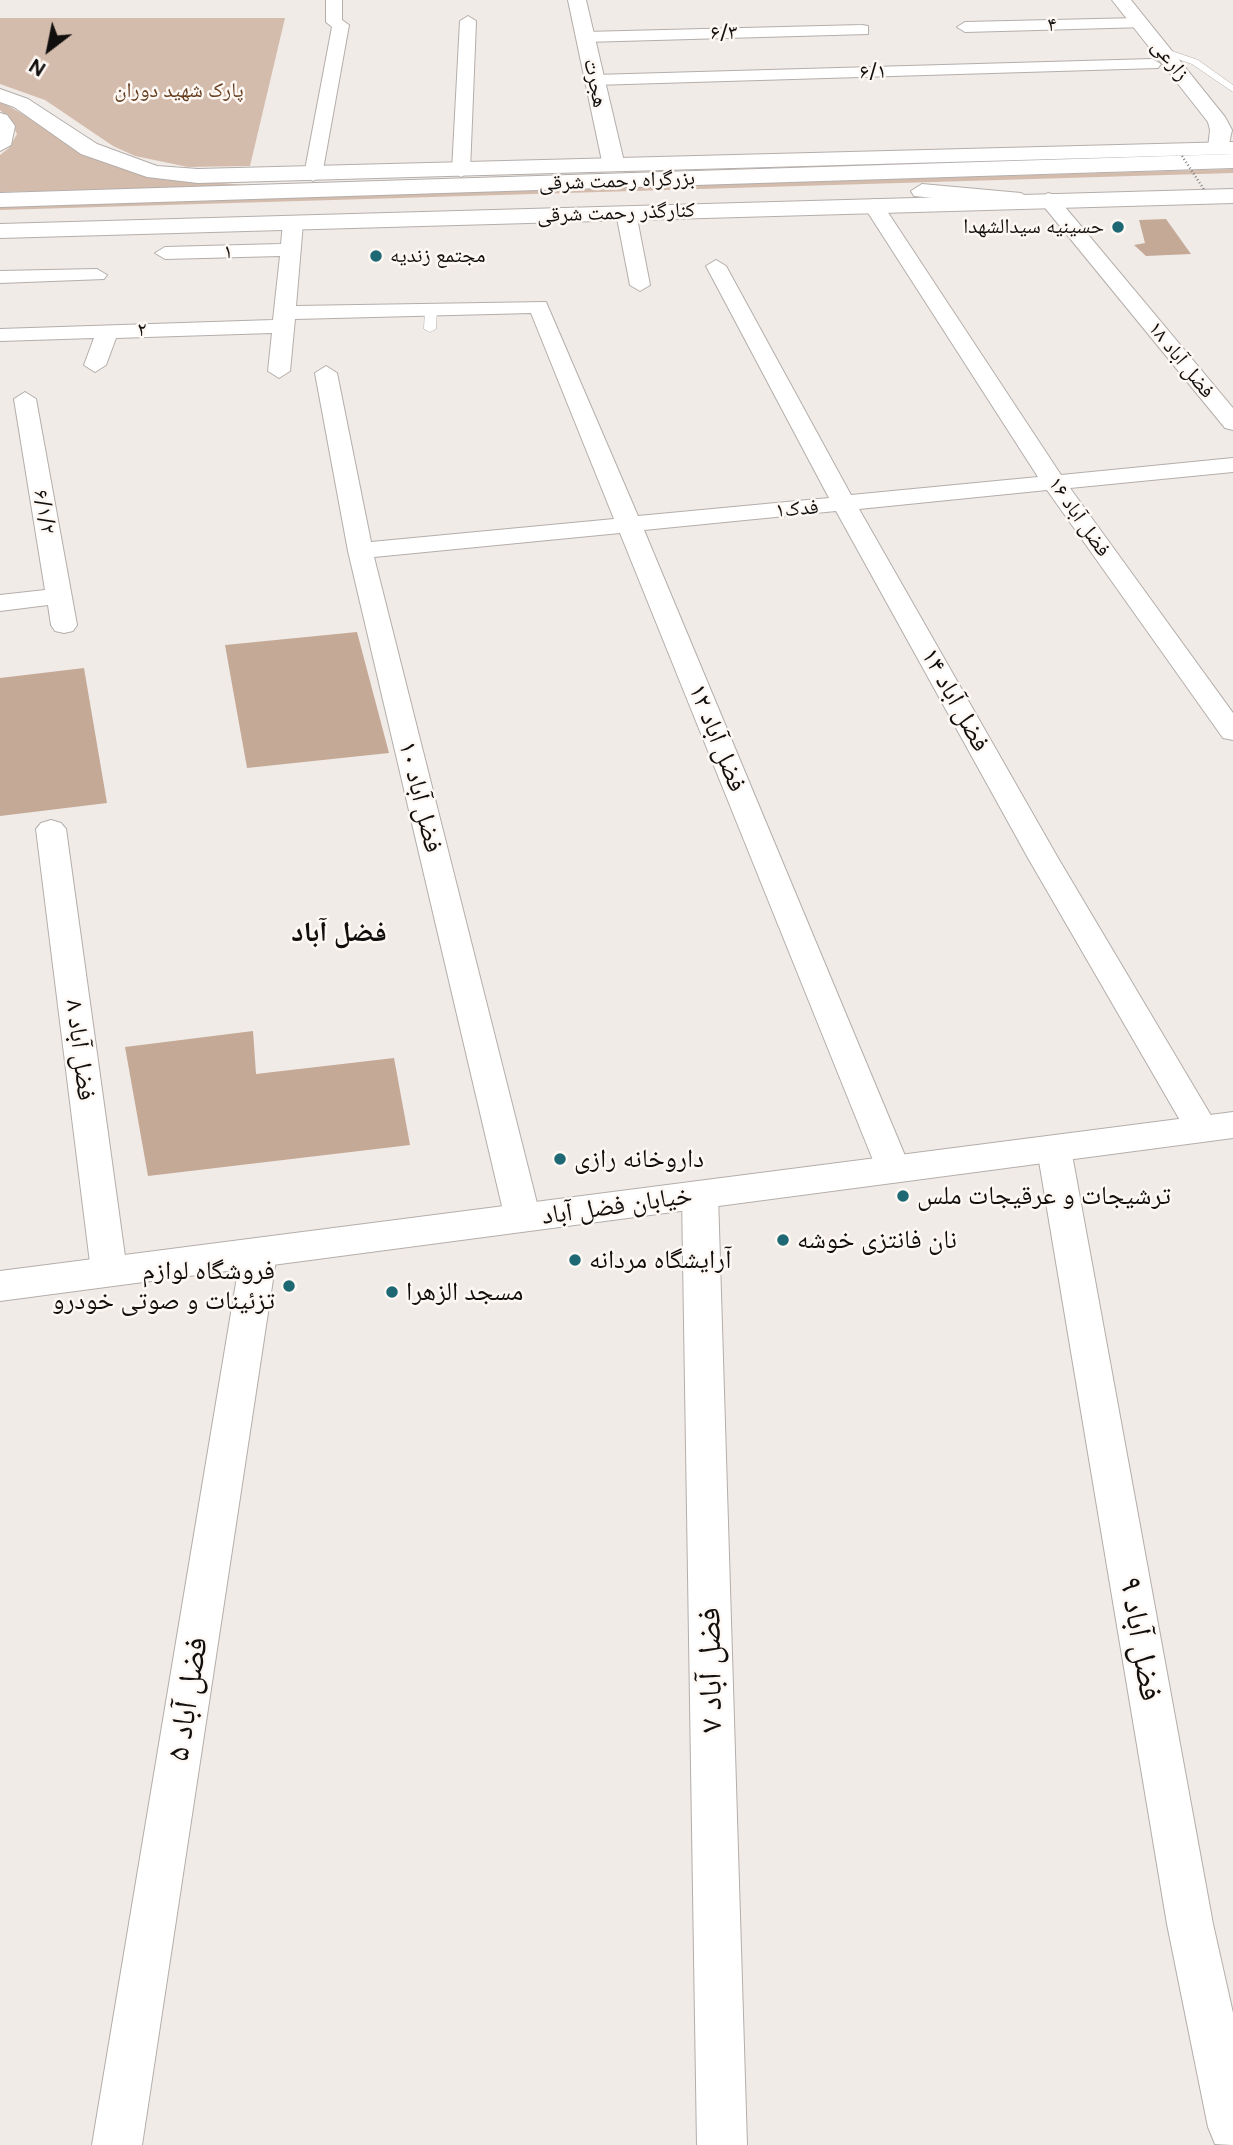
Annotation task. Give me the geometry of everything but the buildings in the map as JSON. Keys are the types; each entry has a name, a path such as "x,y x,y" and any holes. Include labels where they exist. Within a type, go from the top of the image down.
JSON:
{"main road":[{"name":"هجرت","path":"577,0 614,166"},
{"name":"زارعی","path":"1121,0 1140,23 1157,57 1225,123 1221,130 1228,152"},
{"path":"0,95 21,103 89,149 140,169 198,176 313,176 669,164 808,174"},
{"path":"0,119 4,126 0,145"},
{"path":"975,169 1096,152"},
{"name":"کنارگذر رحمت شرقی","path":"669,164 1096,152 1228,152"},
{"name":"بزرگراه رحمت شرقی","path":"0,200 975,169 1228,152"},
{"name":"بزرگراه رحمت شرقی","path":"0,213 1233,181"},
{"path":"913,191 1021,200"},
{"name":"کنارگذر رحمت شرقی","path":"0,231 1048,199 1233,196"},
{"name":"خیابان فضل آباد","path":"0,1286 1217,1127"}],"street":[{"path":"313,176 341,25 334,22 334,0"},
{"path":"461,171 468,20"},
{"name":"۴","path":"965,27 1140,23"},
{"name":"۶/۳","path":"585,37 863,30"},
{"path":"783,54 795,80"},
{"name":"۶/۱","path":"594,80 795,80 938,70 1043,67 1157,57"},
{"name":"فضل آباد ۱۸","path":"1048,199 1233,423"},
{"name":"فضل آباد ۱۶","path":"873,205 930,297 1054,483 1233,732"},
{"path":"626,213 640,285"},
{"path":"279,371 293,223"},
{"name":"۱","path":"165,253 290,250"},
{"name":"فضل آباد ۱۴","path":"716,266 844,504 1043,858 1217,1127"},
{"path":"0,277 48,283 97,275"},
{"name":"۲","path":"0,335 108,331 162,320 431,319 539,306"},
{"name":"فضل آباد ۱۲","path":"539,306 894,1170"},
{"path":"95,365 108,331"},
{"name":"فضل آباد ۱۰","path":"326,373 360,551 523,1219"},
{"name":"۶/۱/۲","path":"25,399 64,625"},
{"name":"فدک۱","path":"360,551 1233,465"},
{"path":"0,603 59,596"},
{"name":"فضل آباد ۸","path":"51,829 109,1270"},
{"name":"فضل آباد ۹","path":"1054,1149 1190,1924 1233,2127"},
{"name":"فضل آباد ۷","path":"699,1195 722,2145"},
{"name":"فضل آباد ۵","path":"117,2145 259,1253"}],"lane":[{"path":"1157,57 1195,62 1233,89"},
{"path":"1215,75 1233,75"}],"path":[{"path":"1182,156 1205,191"}],"green space":[{"name":"پارک شهید دوران","path":"0,18 285,18 250,166 188,167 135,156 113,146 45,100 0,84"},
{"path":"0,101 109,164 169,179 260,186 0,192 0,155 9,148 17,134 11,121 0,110"},
{"path":"1233,169 1233,173 0,210 0,206"}],"shaded area":[{"path":"1166,219 1191,254 1146,256 1134,245 1145,243 1139,220"},
{"path":"357,632 389,753 247,768 225,645"},
{"path":"84,668 107,803 0,816 0,678"},
{"path":"253,1031 256,1074 394,1058 410,1145 148,1176 125,1047"}],"place":[{"name":"حسینیه سیدالشهدا","path":"1118,227"},
{"name":"مجتمع زندیه","path":"376,256"},
{"name":"داروخانه رازی","path":"560,1159"},
{"name":"ترشیجات و عرقیجات ملس","path":"903,1196"},
{"name":"نان فانتزی خوشه","path":"783,1240"},
{"name":"آرایشگاه مردانه","path":"575,1260"},
{"name":"فروشگاه لوازم تزئینات و صوتی خودرو","path":"289,1286"},
{"name":"مسجد الزهرا","path":"392,1292"}],"district":[{"name":"فضل آباد","path":"339,933"}]}
